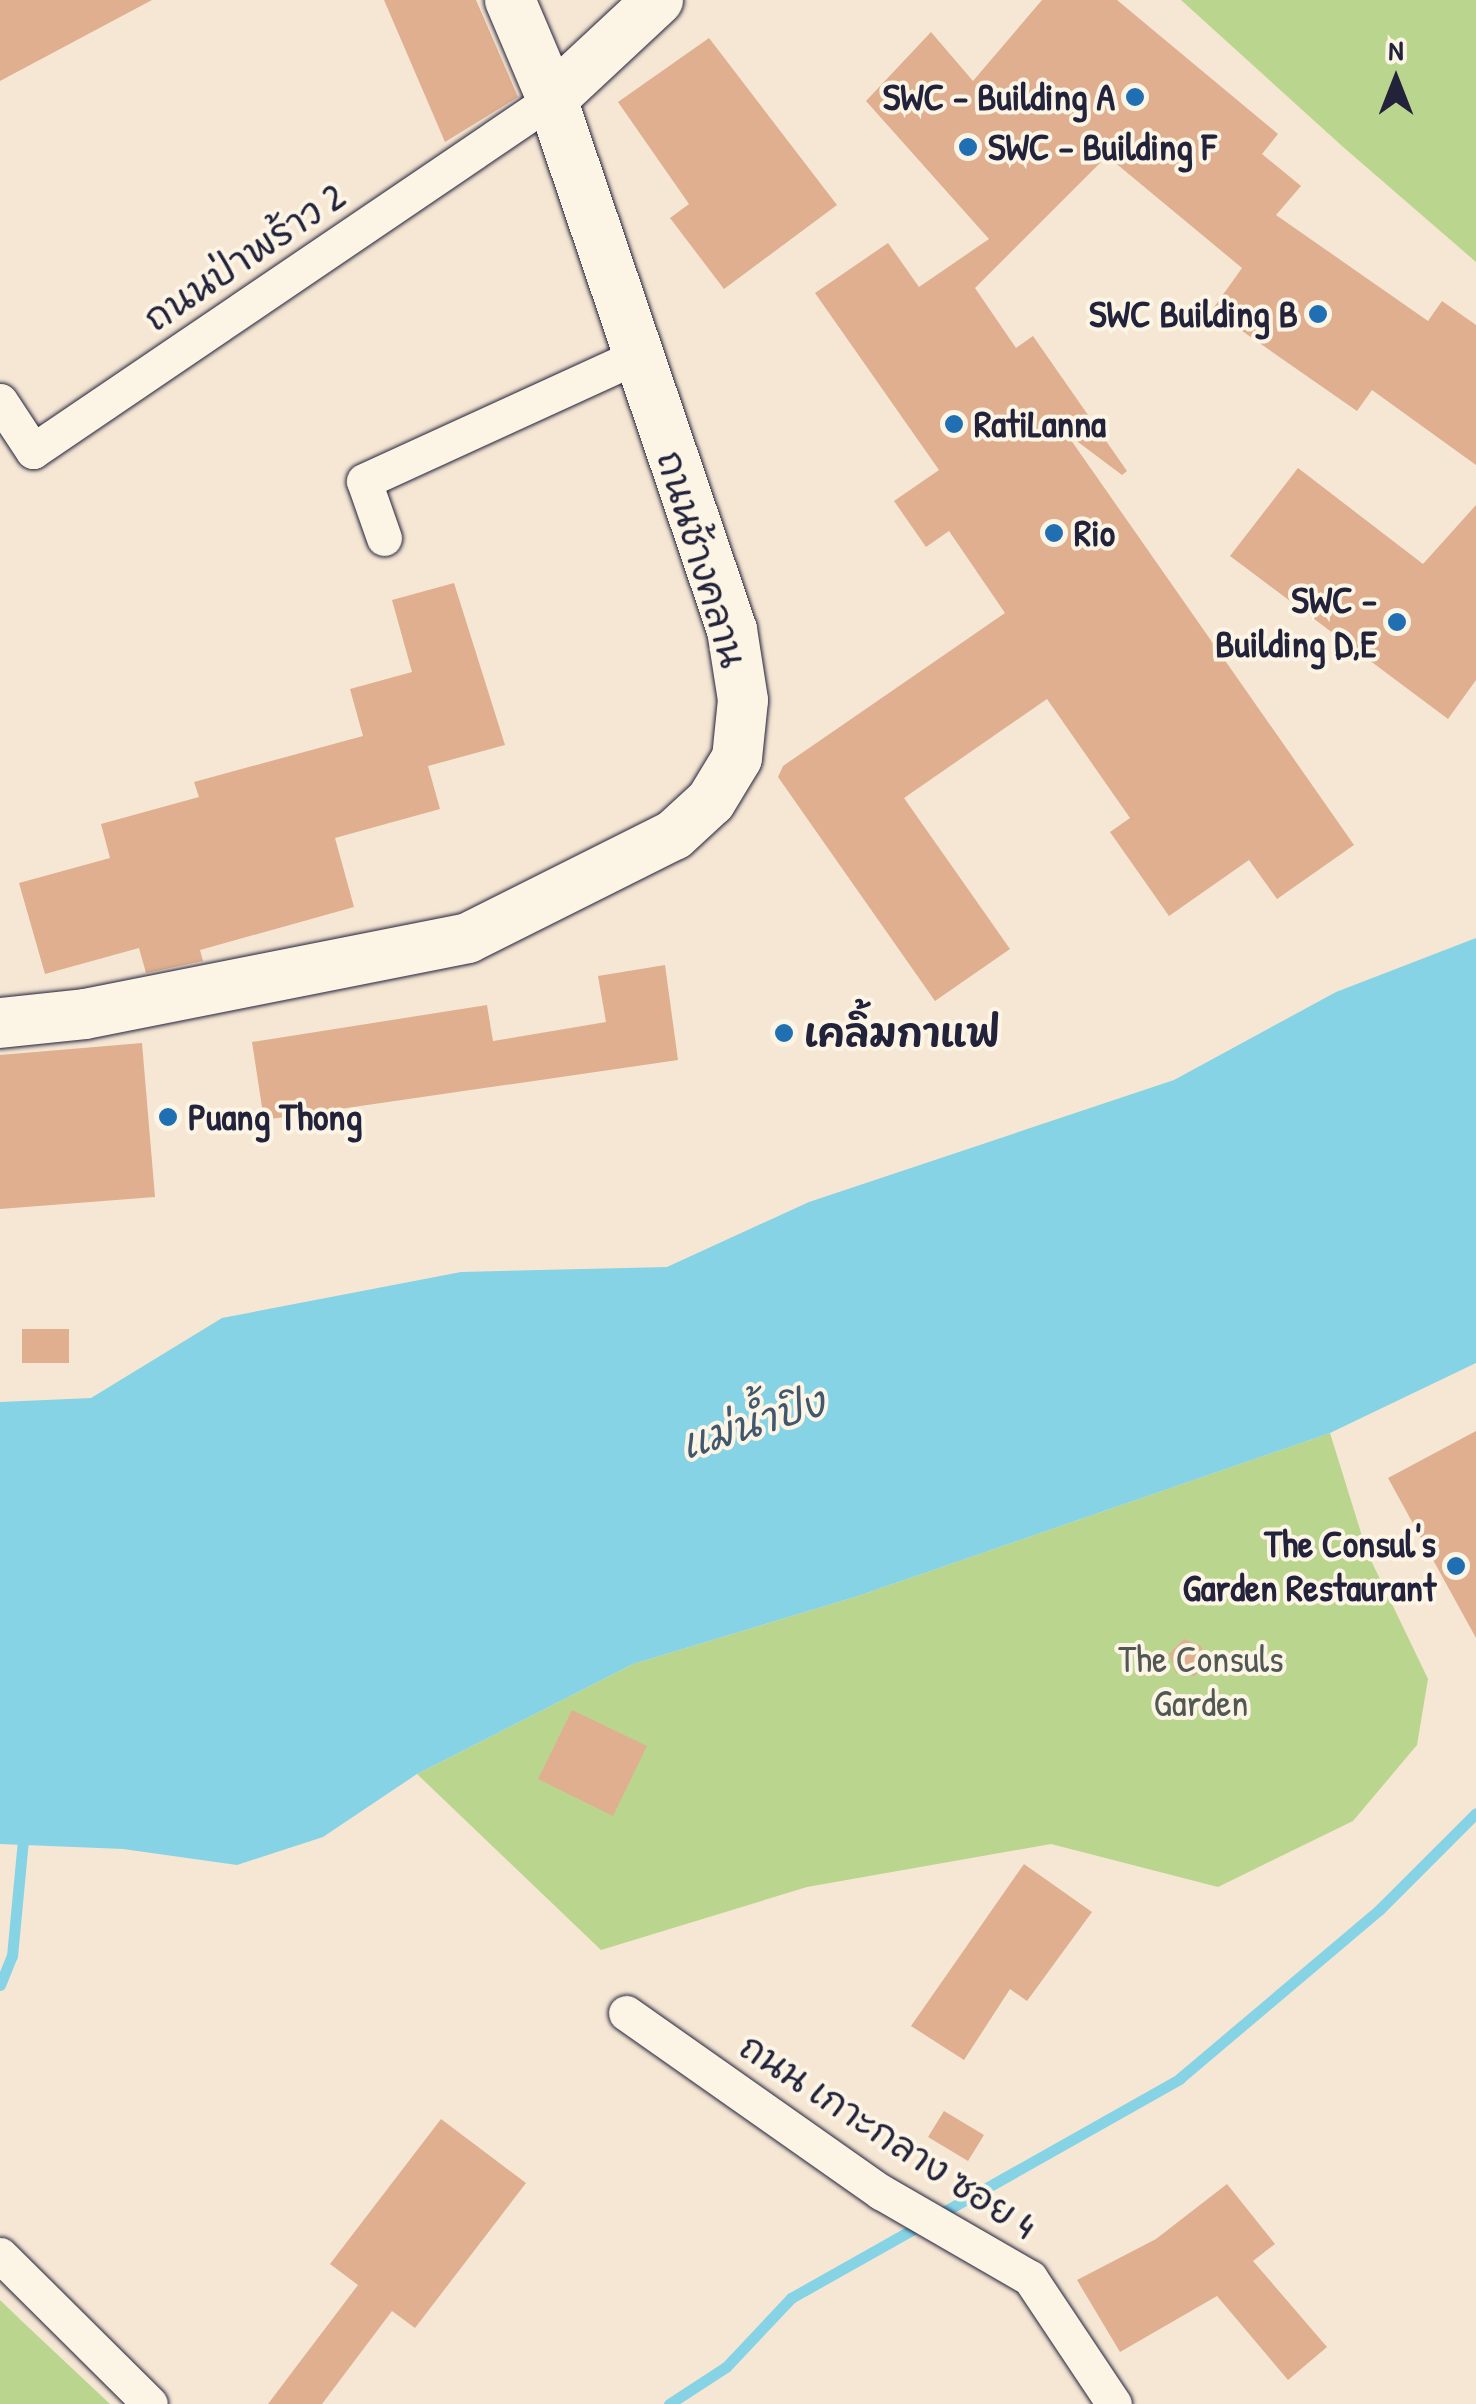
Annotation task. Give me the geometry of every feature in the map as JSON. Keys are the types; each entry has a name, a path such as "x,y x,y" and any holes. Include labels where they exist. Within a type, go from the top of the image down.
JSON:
{"street":[{"name":"ถนนช้างคลาน","path":"0,1023 85,1014 468,938 674,836 711,801 737,758 743,700 735,648 552,99 510,0"},
{"path":"552,99 658,0"},
{"name":"ถนนป่าพร้าว 2","path":"0,401 33,452 552,99"},
{"path":"384,538 364,482 637,356"},
{"name":"ถนน เกาะกลาง ซอย 4","path":"626,2012 929,2222 1030,2278 1114,2404"},
{"path":"0,2254 150,2404"}],"green space":[{"path":"1181,0 1476,0 1476,262 1342,146"},
{"name":"The Consuls Garden","path":"1330,1433 1367,1552 1428,1679 1417,1745 1353,1821 1218,1887 1051,1844 807,1887 601,1950 417,1774 633,1664 858,1596"},
{"path":"0,2300 26,2325 110,2404 0,2404"}],"water":[{"name":"แม่น้ำปิง","path":"1476,938 1476,1363 1330,1433 858,1596 633,1664 417,1774 323,1837 237,1865 123,1849 0,1844 0,1402 91,1398 222,1318 461,1272 667,1267 809,1202 1174,1080 1336,992"}],"building":[{"path":"0,0 152,0 0,81"},
{"path":"384,0 476,0 518,97 445,142"},
{"path":"1042,0 1117,0 1278,134 1262,154 1301,186 1276,215 1428,321 1442,301 1476,325 1476,465 1372,390 1357,411 1212,310 1242,268 1107,156 975,288 1016,348 1033,336 1127,471 1122,475 1066,433 1354,845 1277,899 1249,860 1169,916 1110,832 1130,818 1047,699 904,798 1010,949 935,1001 778,777 783,766 1005,613 949,531 926,547 894,501 939,470 815,293 888,243 919,287 989,239 866,101 931,32 973,81"},
{"path":"709,38 837,205 724,289 670,218 689,204 618,102"},
{"name":"SWC - Building D,E","path":"1298,468 1423,564 1476,505 1476,680 1448,719 1230,556"},
{"path":"454,583 505,745 428,766 440,809 335,838 354,907 200,950 203,961 146,973 139,948 45,974 19,883 110,858 101,824 199,797 194,782 363,736 350,689 412,672 392,600"},
{"path":"665,965 678,1060 264,1120 252,1042 487,1005 493,1041 606,1022 598,976"},
{"path":"142,1043 155,1197 0,1209 0,1055"},
{"path":"22,1329 69,1329 69,1363 22,1363"},
{"name":"The Consul's Garden Restaurant","path":"1476,1431 1476,1638 1388,1478"},
{"path":"1184,1639 1201,1646 1206,1660 1195,1676 1176,1673 1169,1654"},
{"path":"572,1710 647,1746 613,1816 538,1779"},
{"path":"1024,1864 1092,1912 1027,2001 1010,1989 964,2060 911,2026"},
{"path":"944,2111 984,2135 968,2161 928,2137"},
{"path":"441,2119 526,2183 415,2328 392,2311 322,2404 268,2404 358,2285 330,2264"},
{"path":"1227,2184 1275,2244 1253,2261 1327,2347 1288,2380 1217,2296 1120,2352 1077,2280 1156,2239"}],"waterway":[{"path":"669,2404 726,2367 791,2298 1179,2079 1379,1910 1476,1813"},
{"path":"0,1985 12,1956 24,1829"}],"place":[{"name":"SWC - Building A","path":"1135,97"},
{"name":"SWC - Building F","path":"968,147"},
{"name":"SWC Building B","path":"1318,314"},
{"name":"RatiLanna","path":"954,424"},
{"name":"Rio","path":"1054,533"},
{"name":"SWC - Building D,E","path":"1397,622"},
{"name":"เคลิ้มกาแฟ","path":"784,1033"},
{"name":"Puang Thong","path":"168,1117"},
{"name":"The Consul's Garden Restaurant","path":"1456,1566"}]}
